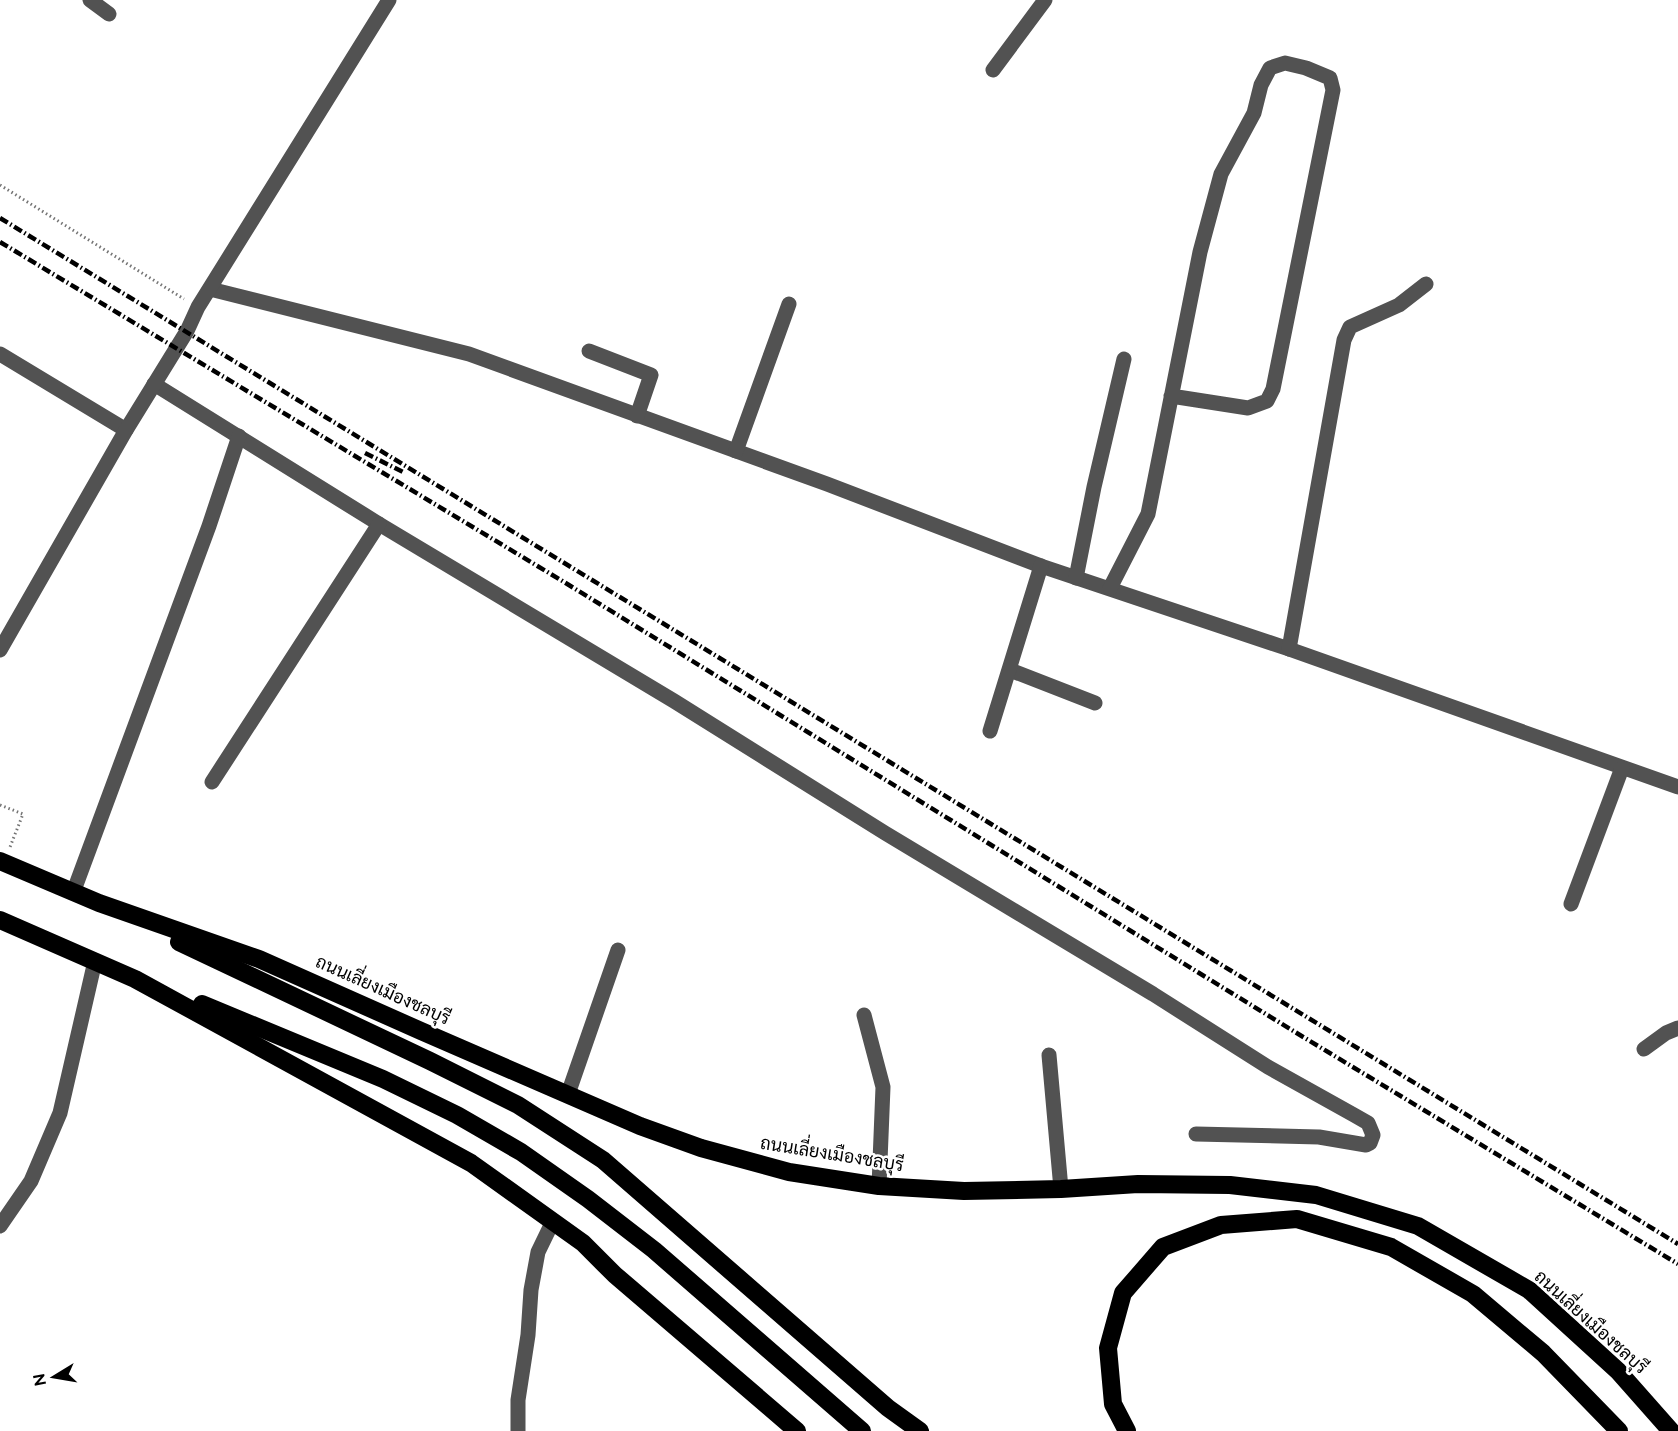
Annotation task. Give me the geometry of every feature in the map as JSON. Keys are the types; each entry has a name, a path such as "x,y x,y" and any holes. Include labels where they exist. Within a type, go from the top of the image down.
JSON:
{"highway":[{"name":"ถนนเลี่ยงเมืองชลบุรี","path":"4,856 73,892 259,958 640,1126 701,1148 789,1172 879,1186 964,1191 1061,1189 1138,1184 1230,1185 1316,1194 1418,1226 1529,1290 1618,1371 1671,1431"},
{"path":"99,903 518,1105 603,1160 888,1408 920,1431"},
{"path":"0,920 135,979 251,1023 383,1079 457,1115 521,1152 588,1199 654,1250 862,1431"},
{"path":"135,979 471,1162 583,1243 615,1275 797,1431"},
{"path":"1127,1431 1113,1404 1108,1348 1123,1293 1163,1247 1221,1225 1297,1220 1391,1247 1473,1294 1543,1353 1619,1431"}],"street":[{"path":"90,0 109,14"},
{"path":"0,650 126,430 187,331 198,307 389,0"},
{"path":"993,70 1045,0"},
{"path":"1110,588 1148,514 1171,396 1200,252 1221,174 1254,112 1261,85 1270,68 1285,63 1306,68 1330,78 1333,90 1273,389 1267,401 1248,408 1171,396"},
{"path":"1289,649 1344,340 1350,327 1399,305 1426,284"},
{"path":"210,289 469,354 838,488 1041,566 1289,649 1678,787"},
{"path":"736,451 789,304"},
{"path":"589,351 651,375 637,416"},
{"path":"0,354 126,430"},
{"path":"1076,578 1094,487 1124,359"},
{"path":"154,384 379,524 674,701 885,833 1153,994 1268,1067 1354,1115 1368,1124 1373,1135 1370,1143 1366,1145 1319,1137 1196,1134"},
{"path":"73,892 209,526 239,436"},
{"path":"212,782 379,524"},
{"path":"990,731 1041,566"},
{"path":"1010,670 1095,703"},
{"path":"1570,903 1622,768"},
{"path":"568,1094 618,950"},
{"path":"0,1226 31,1181 60,1113 95,961"},
{"path":"864,1015 883,1087 879,1186"},
{"path":"1644,1049 1666,1033 1678,1029"},
{"path":"1049,1055 1061,1189"},
{"path":"518,1431 518,1400 528,1335 531,1290 538,1252 553,1221"}],"path":[{"path":"0,185 198,307"},
{"path":"0,805 23,813 4,856"}],"railway":[{"path":"0,218 1678,1244"},
{"path":"0,242 564,582 1295,1032 1678,1264"},
{"path":"365,453 403,472"}]}
